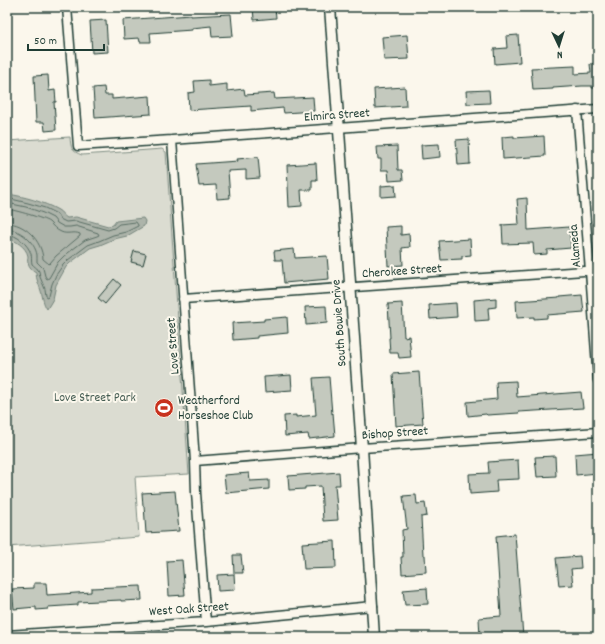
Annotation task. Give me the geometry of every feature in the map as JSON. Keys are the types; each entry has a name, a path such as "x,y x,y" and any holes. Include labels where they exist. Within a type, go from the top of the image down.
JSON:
{"street":[{"name":"Elmira Street","path":"67,7 78,146 598,109"},
{"name":"South Bowie Drive","path":"330,7 374,637"},
{"name":"Alameda","path":"577,110 594,271 598,380"},
{"name":"Love Street","path":"172,140 206,622"},
{"name":"Cherokee Street","path":"183,299 594,271"},
{"name":"Bishop Street","path":"195,461 598,432"},
{"name":"West Oak Street","path":"7,635 206,622 373,606"}],"green space":[{"name":"Love Street Park","path":"70,137 72,149 82,155 162,149 166,152 189,474 135,477 139,537 7,547 7,141"}],"water":[{"path":"7,194 46,204 59,211 67,218 76,217 108,226 113,225 116,221 143,218 145,221 144,226 127,236 90,248 70,263 66,267 56,285 53,299 47,309 37,280 36,272 28,264 27,252 20,244 7,237"}],"building":[{"path":"253,7 275,7 276,18 254,20"},
{"path":"231,14 233,36 212,37 211,26 192,28 192,30 150,33 151,42 140,42 139,38 124,39 123,20 191,15"},
{"path":"106,20 108,52 92,53 90,21"},
{"path":"407,35 409,59 384,60 382,37"},
{"path":"518,35 520,62 495,64 494,49 507,48 506,36"},
{"path":"598,63 598,88 592,88 592,86 582,86 533,90 531,68 575,66 575,74 591,73 590,64"},
{"path":"48,75 49,91 55,90 56,102 54,102 56,130 45,131 44,122 36,122 34,76"},
{"path":"209,80 209,86 227,84 227,91 244,89 245,95 274,93 275,99 313,97 314,111 284,113 283,108 251,111 251,106 189,110 188,93 195,92 194,81"},
{"path":"104,87 105,95 112,95 112,99 150,96 151,114 95,118 93,88"},
{"path":"405,87 406,106 375,108 374,89"},
{"path":"489,90 490,103 467,104 466,91"},
{"path":"514,136 514,138 544,136 545,156 503,159 502,137"},
{"path":"469,139 470,164 458,165 456,140"},
{"path":"439,144 440,157 422,159 421,145"},
{"path":"397,146 398,170 402,170 403,180 389,181 388,170 381,170 381,159 378,159 377,147"},
{"path":"258,157 260,178 246,179 246,170 228,171 230,198 217,199 216,185 199,186 196,164 238,161 237,159"},
{"path":"316,163 317,180 312,180 312,190 301,190 302,206 289,207 287,165"},
{"path":"395,185 396,196 381,197 381,186"},
{"path":"527,198 528,230 569,227 571,248 547,250 547,254 534,255 533,243 503,244 502,225 519,224 517,199"},
{"path":"401,226 401,235 409,234 410,247 402,248 403,265 388,266 386,227"},
{"path":"470,239 471,255 462,256 462,259 441,260 439,241"},
{"path":"294,249 295,258 327,256 329,279 284,283 282,260 275,260 274,251"},
{"path":"134,251 146,254 143,265 131,262"},
{"path":"114,279 121,285 105,304 98,298"},
{"path":"582,295 584,312 547,315 547,318 517,318 516,301"},
{"path":"496,298 496,307 488,308 489,320 475,321 474,300"},
{"path":"402,303 404,337 409,336 411,357 399,358 398,353 390,353 388,304"},
{"path":"456,303 457,317 430,319 429,305"},
{"path":"326,306 327,323 306,325 305,307"},
{"path":"287,317 288,333 233,340 232,323 264,321 264,319"},
{"path":"419,372 423,424 396,426 393,374"},
{"path":"291,375 292,390 265,392 264,377"},
{"path":"329,377 335,436 309,439 308,434 285,436 284,416 296,415 296,417 316,415 313,378"},
{"path":"516,381 517,397 581,392 583,408 468,416 467,402 497,399 496,382"},
{"path":"598,452 598,473 576,475 575,454"},
{"path":"555,456 556,476 537,477 535,457"},
{"path":"518,460 519,479 496,480 497,492 470,494 469,474 489,473 488,462"},
{"path":"339,472 340,485 335,485 338,520 323,521 321,486 289,490 288,476"},
{"path":"249,473 250,481 269,480 269,489 226,493 224,475"},
{"path":"175,491 179,531 146,533 142,493"},
{"path":"416,495 417,504 425,503 427,516 421,517 423,555 425,555 426,572 402,574 402,530 407,529 403,496"},
{"path":"515,534 523,637 480,637 479,618 501,616 496,536"},
{"path":"335,541 336,568 304,569 302,543"},
{"path":"233,555 241,555 243,573 234,573"},
{"path":"580,556 581,568 571,569 573,585 559,586 556,558"},
{"path":"182,560 185,595 169,596 167,561"},
{"path":"234,574 235,590 218,591 217,575"},
{"path":"34,583 46,583 47,595 91,592 91,588 141,586 142,600 78,602 78,605 48,607 48,609 36,610 36,607 14,609 12,589 34,588"},
{"path":"427,588 428,604 405,605 403,590"}],"place":[{"name":"Weatherford Horseshoe Club","path":"164,408"}]}
